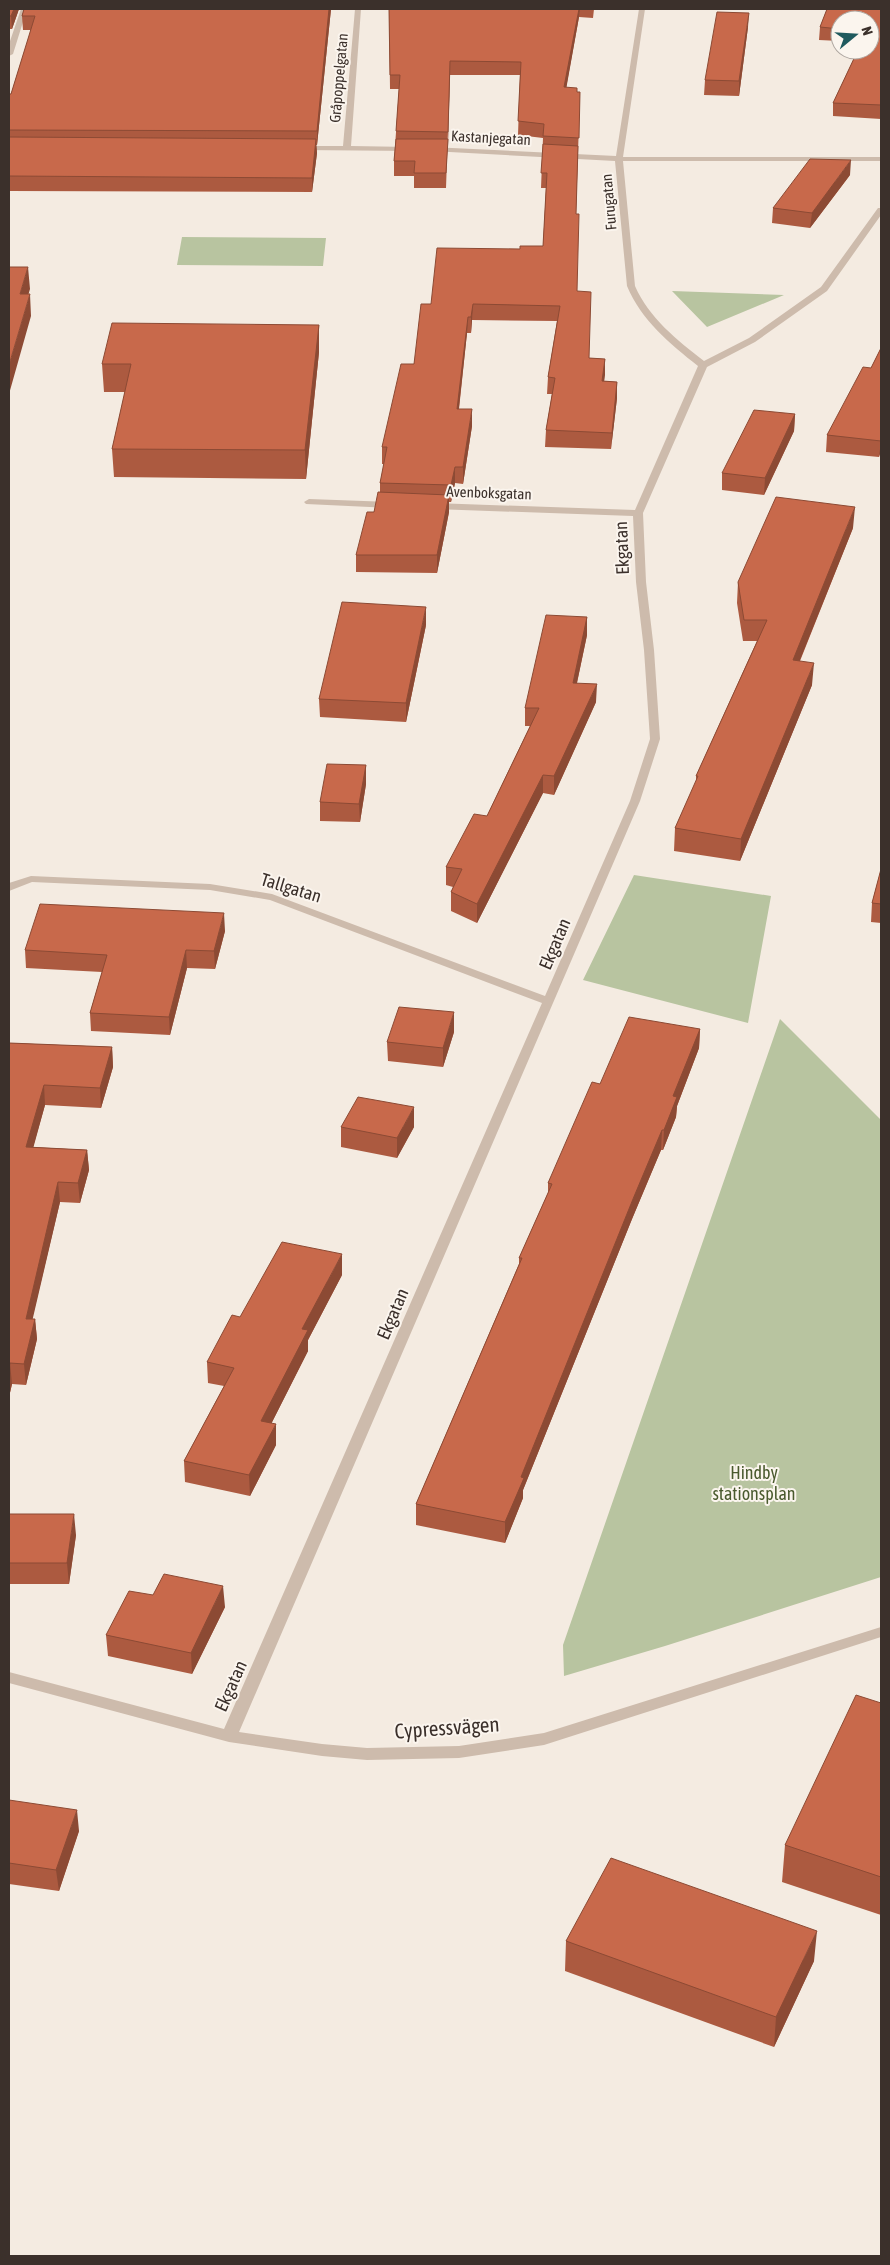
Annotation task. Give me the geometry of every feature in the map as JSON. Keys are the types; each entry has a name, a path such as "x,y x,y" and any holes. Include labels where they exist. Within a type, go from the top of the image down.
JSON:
{"street":[{"path":"9,54 24,9"},
{"name":"Gråpoppelgatan","path":"347,148 358,9"},
{"name":"Furugatan","path":"642,9 619,159 633,293 665,333 703,366"},
{"name":"Kastanjegatan","path":"297,148 466,150 619,159 881,159"},
{"path":"703,366 752,340 824,289 881,210"},
{"name":"Ekgatan","path":"229,1736 635,801 655,739 649,650 641,582 638,513 703,366"},
{"path":"309,502 397,505"},
{"name":"Avenboksgatan","path":"426,506 638,513"},
{"name":"Tallgatan","path":"10,887 31,879 40,879 210,887 272,897 548,1001"},
{"name":"Cypressvägen","path":"9,1678 229,1736 322,1750 367,1754 475,1750 544,1739 881,1632"}],"green space":[{"path":"182,237 326,238 323,266 177,265"},
{"path":"672,291 784,295 707,327"},
{"path":"634,875 771,896 748,1023 583,980"},
{"name":"Hindby stationsplan","path":"780,1019 881,1120 881,1577 564,1676 563,1645"}],"building":[{"path":"9,9 14,9 11,16 9,16"},
{"path":"24,9 329,9 317,131 9,130 9,94 11,94 35,16 22,16"},
{"path":"389,9 579,9 564,87 577,88 577,92 580,92 579,138 543,136 544,124 518,121 521,62 450,61 448,132 396,131 400,75 390,75"},
{"path":"827,9 881,9 881,105 833,103 853,60 880,60 880,10 830,10 830,28 820,27"},
{"path":"717,12 749,13 739,81 705,80"},
{"path":"9,137 316,139 312,178 9,176"},
{"path":"396,139 448,139 446,173 414,173 415,161 394,161"},
{"path":"543,144 578,146 576,214 579,214 577,291 591,292 589,358 605,359 602,381 617,382 612,433 546,430 555,378 548,377 560,306 473,304 471,317 468,317 457,409 472,409 463,467 455,467 451,485 380,483 387,447 382,447 401,364 414,364 421,304 431,304 437,248 520,249 520,246 543,246 547,173 541,173"},
{"path":"810,159 851,160 812,213 773,208"},
{"path":"9,267 28,267 20,294 30,294 9,365"},
{"path":"112,323 319,325 305,450 112,449 131,364 102,364"},
{"path":"881,348 881,441 827,435 863,367 871,368"},
{"path":"754,410 795,414 765,478 722,473"},
{"path":"378,492 449,495 437,555 356,555 367,512 374,512"},
{"path":"776,497 855,507 793,660 814,663 741,839 675,828 698,776 696,776 767,620 744,620 738,582"},
{"path":"342,602 426,607 406,703 319,699"},
{"path":"546,615 587,617 573,683 597,684 554,776 543,775 477,904 451,892 462,869 446,867 474,814 487,816 539,708 525,708"},
{"path":"327,764 366,765 359,804 320,802"},
{"path":"881,869 881,904 872,903"},
{"path":"40,904 224,913 214,951 186,950 169,1017 90,1013 107,955 25,950"},
{"path":"399,1007 454,1012 443,1048 387,1042"},
{"path":"629,1017 700,1029 673,1096 677,1097 664,1130 662,1130 633,1199 521,1477 524,1478 505,1522 416,1504 522,1258 519,1258 552,1184 548,1183 592,1082 600,1084"},
{"path":"9,1043 112,1047 100,1088 44,1085 26,1147 87,1150 78,1183 58,1182 26,1319 35,1319 24,1364 10,1363 9,1368"},
{"path":"358,1097 414,1107 397,1138 341,1127"},
{"path":"282,1242 342,1254 302,1329 308,1330 261,1421 276,1424 249,1475 184,1461 234,1368 207,1362 232,1315 240,1317"},
{"path":"9,1514 74,1514 67,1563 9,1563"},
{"path":"164,1574 223,1586 191,1653 106,1635 129,1591 153,1595"},
{"path":"856,1695 881,1703 881,1877 785,1845"},
{"path":"9,1800 77,1810 56,1870 9,1863"},
{"path":"611,1858 817,1931 776,2017 566,1941"}]}
